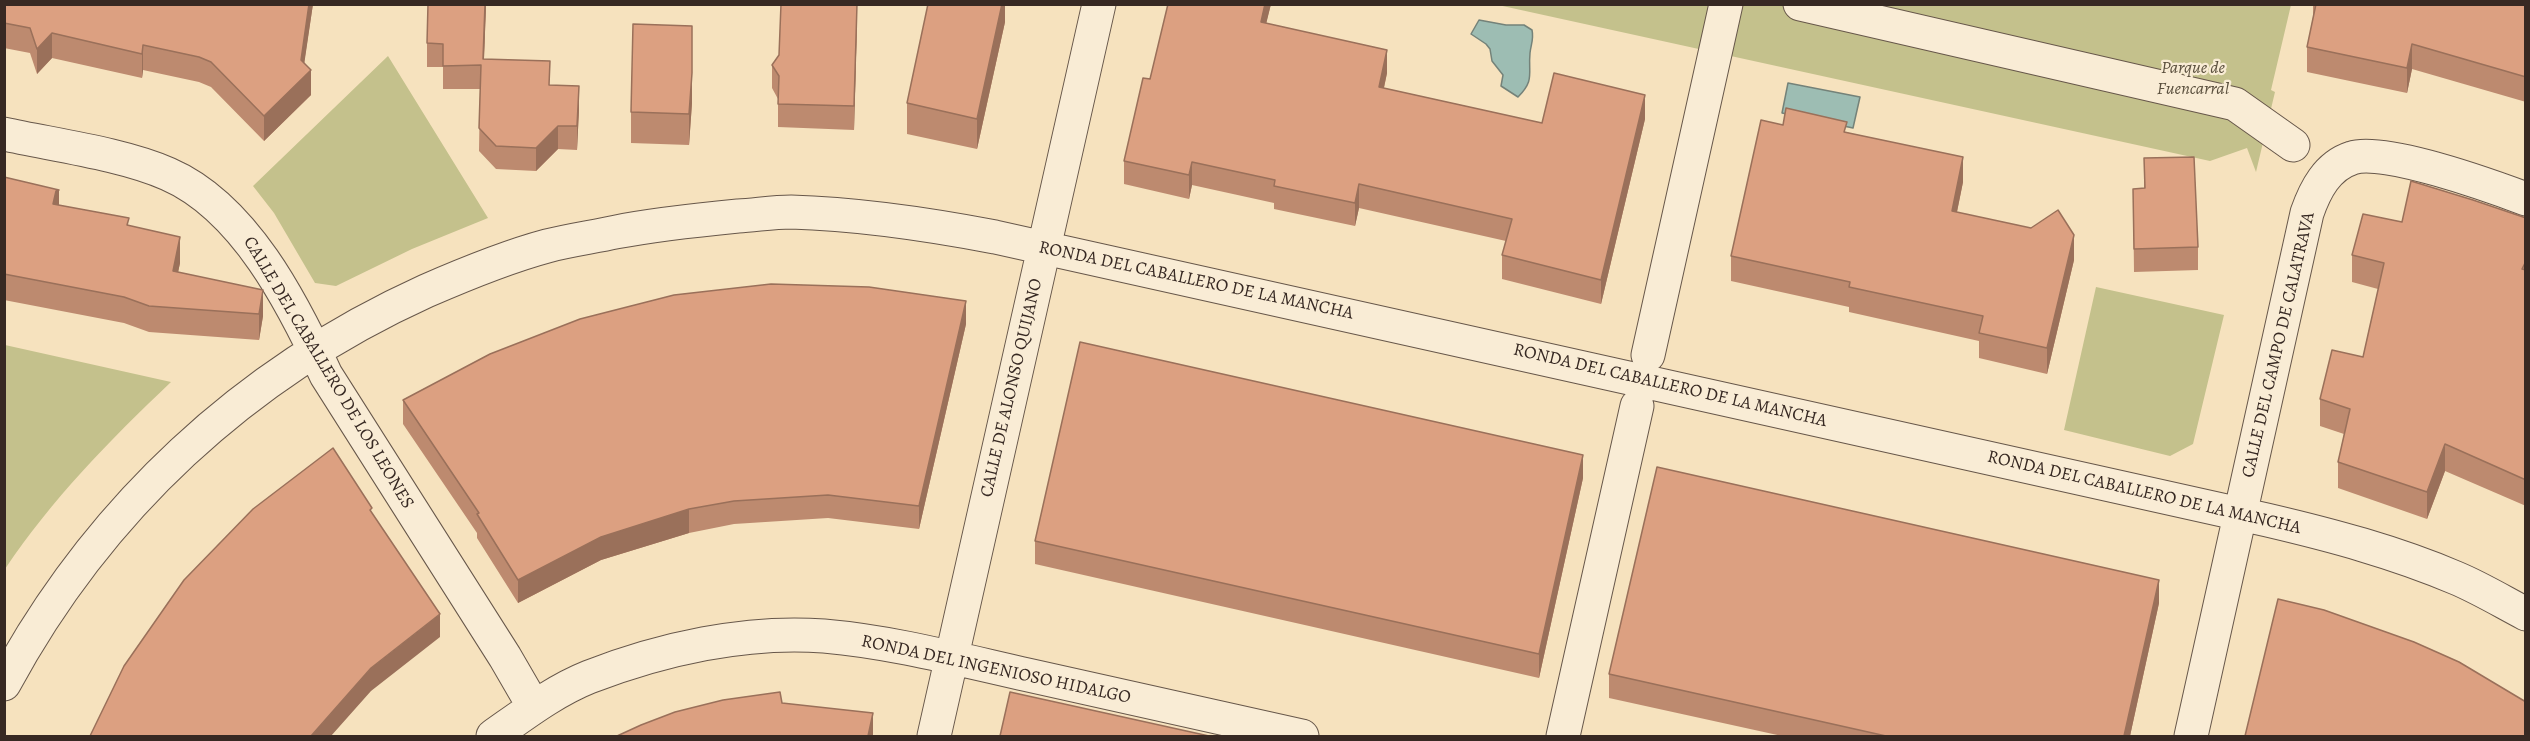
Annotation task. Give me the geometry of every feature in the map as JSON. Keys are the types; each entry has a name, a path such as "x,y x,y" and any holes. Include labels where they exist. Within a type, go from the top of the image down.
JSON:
{"street":[{"name":"CALLE DE ALONSO QUIJANO","path":"934,736 1099,4"},
{"path":"1648,355 1726,4"},
{"path":"1800,4 2235,105 2293,145"},
{"name":"CALLE DEL CABALLERO DE LOS LEONES","path":"4,134 117,158 168,174 207,197 243,233 300,318 326,375 505,657 534,707"},
{"name":"CALLE DEL CAMPO DE CALATRAVA","path":"2191,736 2307,213 2316,188 2332,170 2350,158 2384,156 2526,199"},
{"name":"RONDA DEL CABALLERO DE LA MANCHA","path":"4,684 65,585 117,519 169,464 225,415 314,349 388,309 463,275 547,246 668,222 788,212 863,216 938,226 1043,247 2241,514 2336,536 2392,554 2457,579 2526,614"},
{"path":"1563,736 1637,406"},
{"name":"RONDA DEL INGENIOSO HIDALGO","path":"493,736 534,707 588,678 653,656 715,642 776,636 821,636 895,645 1302,736"}],"green space":[{"name":"Parque de Fuencarral","path":"1498,5 2291,5 2271,90 2275,92 2256,172 2247,148 2210,161"},
{"path":"388,56 488,218 412,249 336,286 315,283 274,213 253,186"},
{"path":"2096,287 2224,315 2193,444 2170,456 2064,430"},
{"path":"5,345 171,382 62,494 5,569"}],"water":[{"path":"1479,20 1506,25 1524,25 1532,30 1530,77 1527,86 1518,97 1501,86 1503,75 1492,61 1490,49 1471,34"},
{"path":"1788,83 1860,97 1853,128 1782,113"}],"building":[{"path":"4,4 309,4 301,60 311,70 264,116 211,62 199,57 143,45 142,54 52,33 37,49 30,28 4,23"},
{"path":"428,4 485,4 483,59 550,61 549,85 579,86 577,126 558,126 536,148 496,146 479,128 481,65 443,66 443,44 427,43"},
{"path":"781,4 857,4 854,106 778,104 779,76 772,65 779,55"},
{"path":"928,4 1002,4 977,119 907,103"},
{"path":"1168,4 1265,4 1261,22 1387,50 1379,87 1542,123 1554,73 1645,95 1601,280 1502,255 1512,219 1359,184 1355,203 1274,186 1275,180 1192,162 1189,175 1124,161 1143,78 1150,79"},
{"path":"2316,4 2526,4 2526,77 2412,44 2407,68 2307,47"},
{"path":"633,24 692,26 689,114 631,112"},
{"path":"1786,108 1847,122 1844,132 1963,157 1952,211 2031,228 2058,210 2074,235 2047,348 1979,333 1983,316 1849,287 1850,282 1731,256 1761,120 1783,125"},
{"path":"2194,157 2198,247 2134,249 2133,189 2145,188 2144,158"},
{"path":"4,177 59,190 56,191 53,204 129,218 127,225 180,237 173,271 263,290 259,314 149,306 124,297 4,274"},
{"path":"2411,181 2526,218 2526,261 2522,269 2526,270 2526,480 2445,444 2427,492 2338,462 2350,409 2320,399 2332,350 2363,357 2384,263 2352,255 2363,214 2402,222"},
{"path":"771,284 869,287 966,301 919,506 828,495 734,501 689,509 601,537 518,580 477,514 479,513 403,400 490,354 580,319 674,295"},
{"path":"1080,342 1583,455 1539,654 1035,541"},
{"path":"333,448 372,508 370,510 440,614 371,668 311,736 90,736 124,666 184,580 253,509"},
{"path":"1657,467 2159,580 2124,736 1886,736 1609,674"},
{"path":"2278,599 2324,610 2414,642 2459,662 2526,702 2526,736 2245,736"},
{"path":"780,692 782,703 873,713 868,736 617,736 675,712 723,700"},
{"path":"1010,692 1209,736 1000,736"}]}
